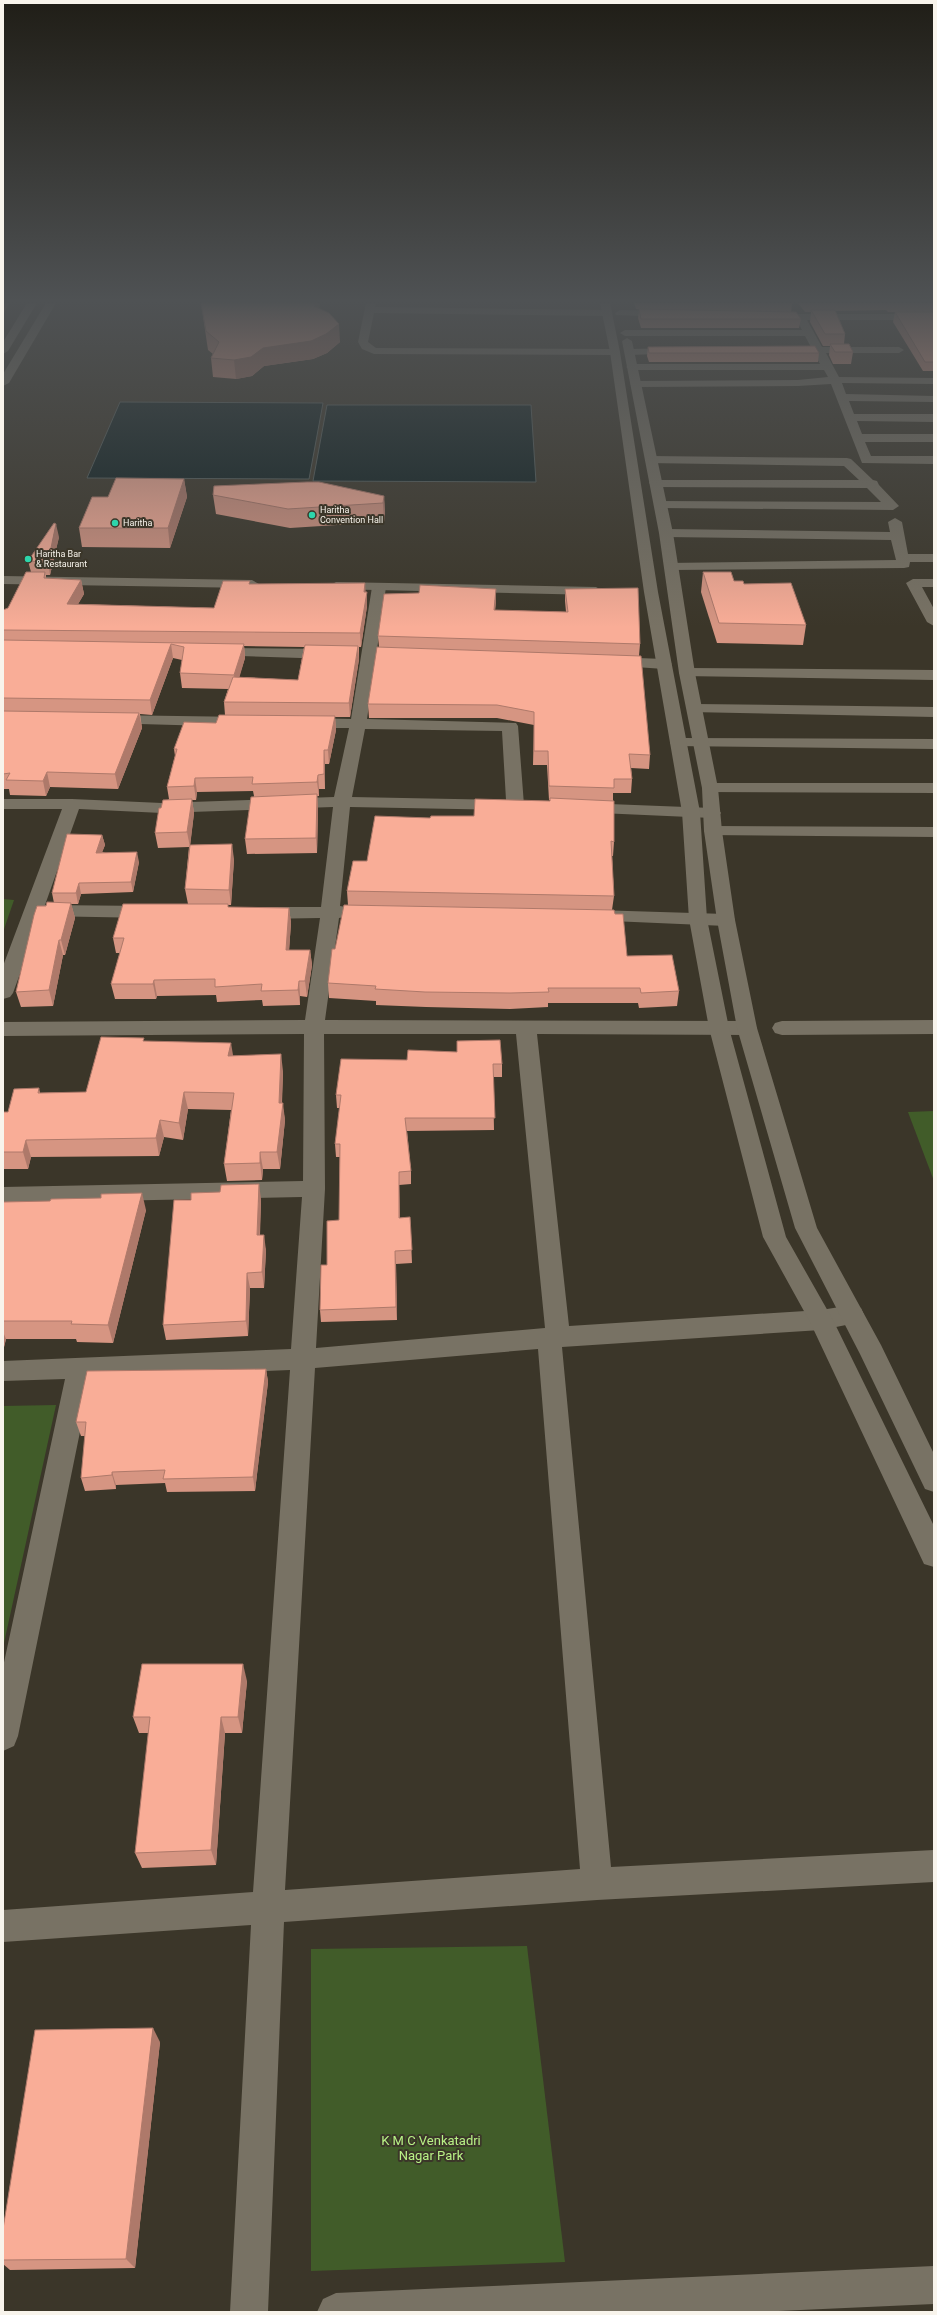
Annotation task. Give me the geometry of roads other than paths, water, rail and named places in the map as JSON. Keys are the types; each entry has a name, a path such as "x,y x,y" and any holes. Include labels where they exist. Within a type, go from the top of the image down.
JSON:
{"street":[{"path":"627,411 643,591 664,664 691,812 698,919 719,1028 776,1237 821,1320 934,1555"},
{"path":"641,411 655,483 661,504 687,673 696,709 710,788 713,831 726,920 747,1028 806,1228 852,1315 934,1481"},
{"path":"847,411 866,460 934,460"},
{"path":"849,417 934,418"},
{"path":"857,438 934,438"},
{"path":"651,460 848,462 873,484 893,506 897,536 904,564 671,566"},
{"path":"655,483 873,484"},
{"path":"661,504 893,506"},
{"path":"666,533 897,536"},
{"path":"903,558 934,558"},
{"path":"3,580 266,584"},
{"path":"16,594 23,580"},
{"path":"932,614 912,583 934,583"},
{"path":"321,585 611,591"},
{"path":"249,2312 268,1907 314,1189 314,1026 330,912 342,802 358,724 380,586"},
{"path":"643,591 675,592"},
{"path":"202,652 384,655"},
{"path":"600,662 664,664"},
{"path":"687,673 934,675"},
{"path":"696,709 934,712"},
{"path":"98,720 264,722"},
{"path":"3,804 72,804 162,808 342,802 523,806 510,726 287,723"},
{"path":"678,743 934,744"},
{"path":"710,788 934,788"},
{"path":"3,994 72,804"},
{"path":"568,808 712,813"},
{"path":"713,831 934,832"},
{"path":"34,910 166,912"},
{"path":"244,913 359,912"},
{"path":"580,916 726,920"},
{"path":"3,1029 314,1026 747,1028"},
{"path":"782,1028 934,1027"},
{"path":"526,1028 554,1337 597,1884"},
{"path":"729,1063 757,1061"},
{"path":"751,1144 782,1144"},
{"path":"3,1195 314,1189"},
{"path":"3,1371 302,1359 554,1337 821,1320 852,1315"},
{"path":"3,1736 80,1368"},
{"path":"3,1926 597,1884 934,1866"},
{"path":"336,2312 934,2284"}],"place":[{"name":"Haritha Convention Hall","path":"312,515"},
{"name":"Haritha","path":"115,523"},
{"name":"Haritha Bar & Restaurant","path":"28,559"}],"park label":[{"name":"K M C Venkatadri Nagar Park","path":"431,2148"}]}
